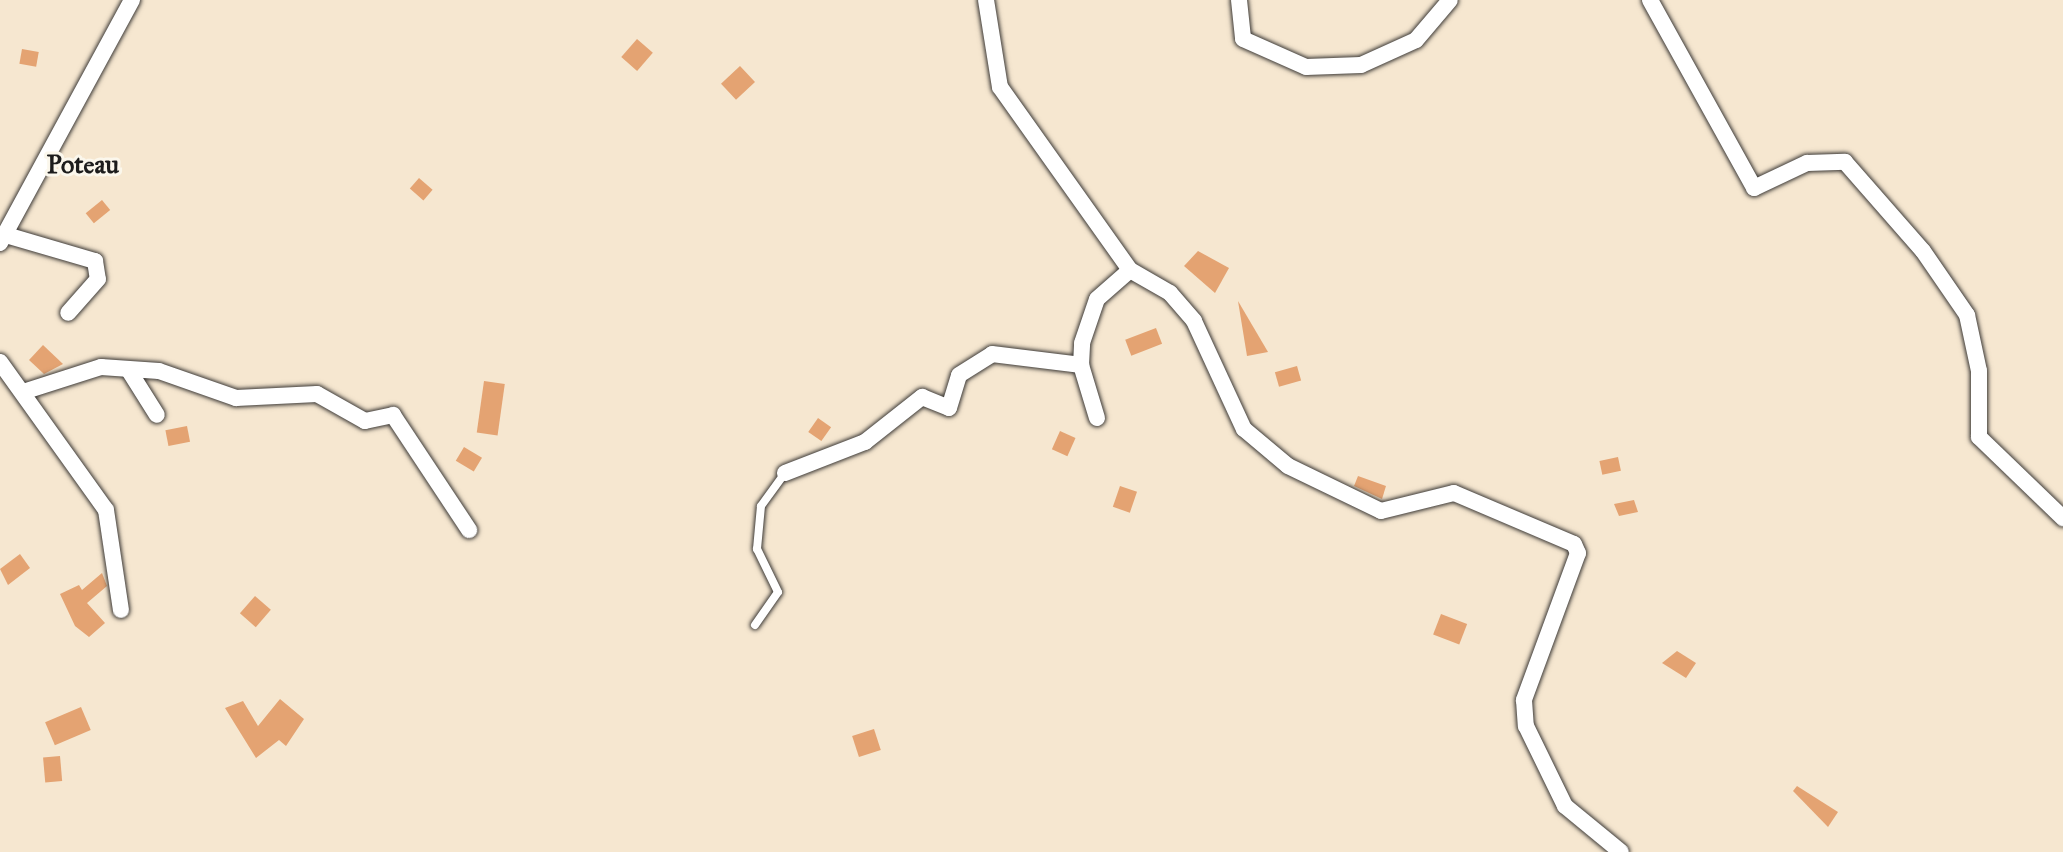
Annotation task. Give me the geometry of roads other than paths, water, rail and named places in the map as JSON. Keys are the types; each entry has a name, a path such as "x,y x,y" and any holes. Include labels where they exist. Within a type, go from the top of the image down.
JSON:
{"street":[{"path":"68,313 98,279 95,261 3,239 132,0"},
{"path":"986,0 1000,87 1130,270 1170,293 1194,321 1244,429 1288,466 1381,511 1454,493 1574,544 1578,553 1524,700 1526,726 1565,806 1621,852"},
{"path":"1239,0 1243,39 1306,67 1361,65 1416,40 1450,0"},
{"path":"1650,0 1754,188 1807,163 1845,162 1923,251 1967,315 1979,372 1979,437 2063,518"},
{"path":"1097,418 1081,365 1097,299 1130,270"},
{"path":"785,473 865,442 922,397 949,408 959,375 992,354 1081,365"},
{"path":"0,362 26,391 106,510 121,610"},
{"path":"26,391 101,367 159,371 236,398 317,394 365,421 393,415 469,530"},
{"path":"128,369 157,415"}],"lane":[{"path":"755,625 778,592 757,549 761,506 785,473"}],"district":[{"name":"Poteau","path":"83,165"}]}
